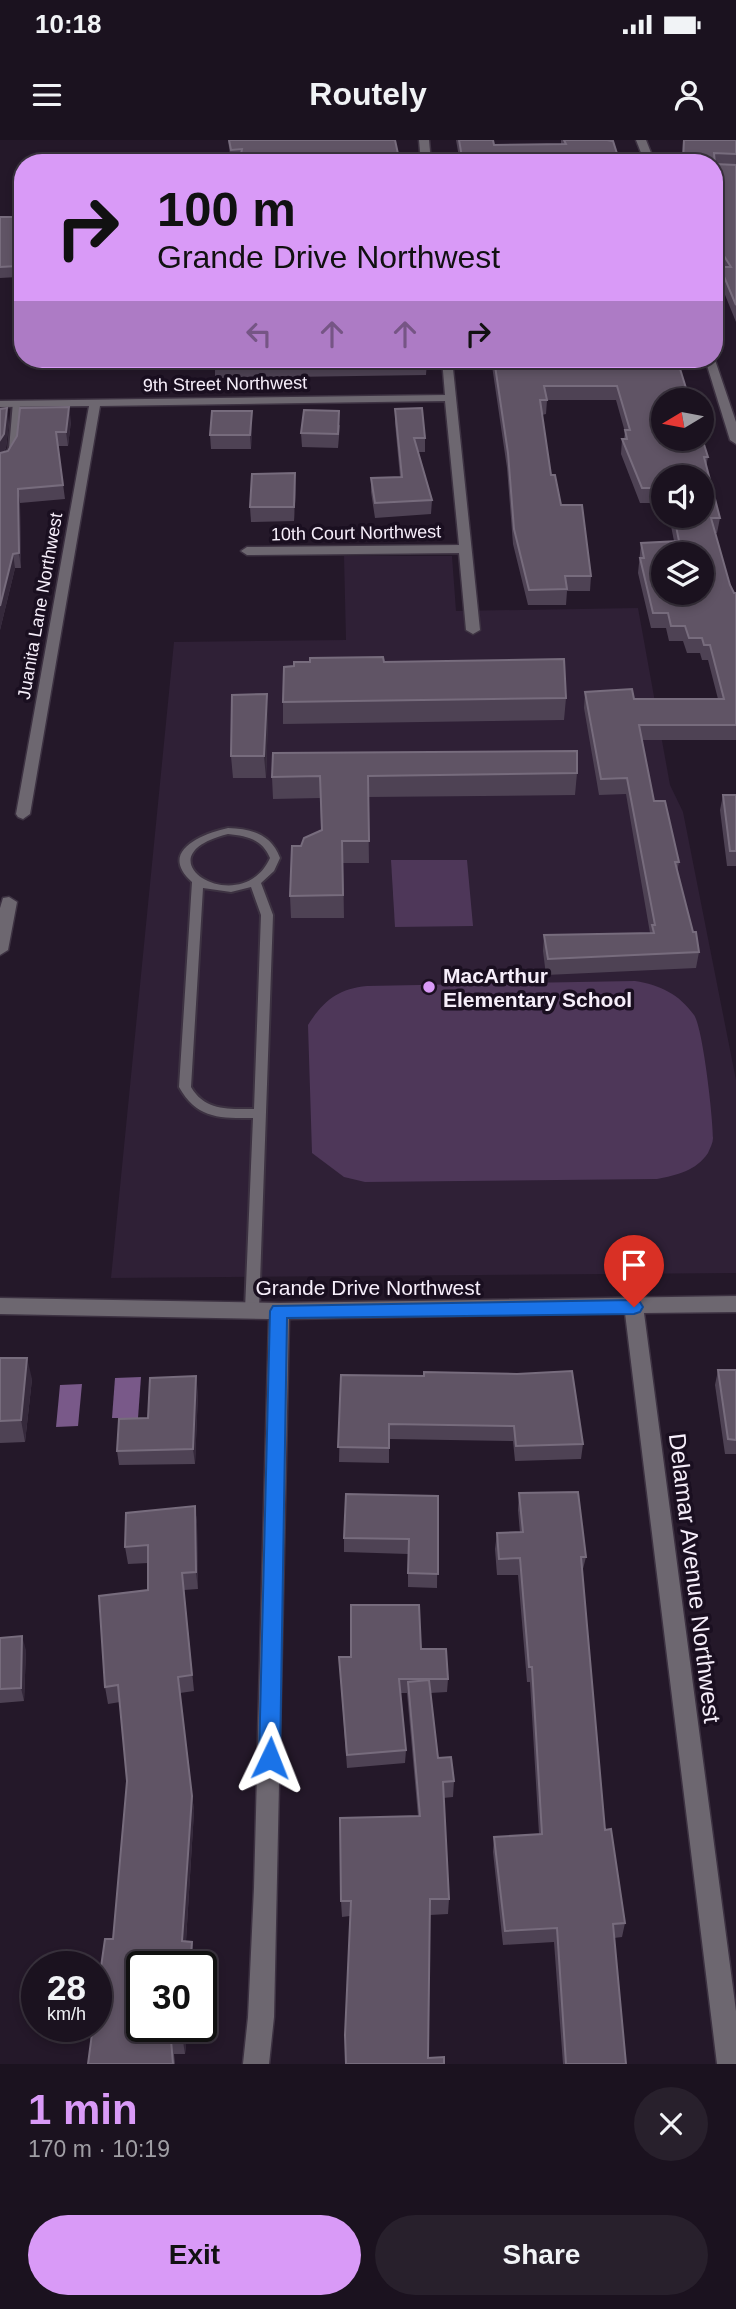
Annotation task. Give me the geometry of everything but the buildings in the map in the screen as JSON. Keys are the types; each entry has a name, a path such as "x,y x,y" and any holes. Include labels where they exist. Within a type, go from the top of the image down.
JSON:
{"street":[{"path":"448,368 473,630"},
{"path":"713,368 736,440"},
{"name":"9th Street Northwest","path":"0,404 451,398"},
{"name":"Juanita Lane Northwest","path":"23,814 95,404"},
{"name":"10th Court Northwest","path":"247,551 465,549"},
{"path":"0,950 9,902"},
{"name":"Grande Drive Northwest","path":"0,1306 279,1311 736,1304"},
{"name":"Delamar Avenue Northwest","path":"634,1307 730,2064"},
{"path":"256,2064 261,2017 267,1861 279,1311"}],"lane":[{"path":"0,463 5,462 13,449 16,404"},
{"path":"228,831 256,835 272,849 275,858 273,867 255,883 226,888 198,881 189,873 185,864 186,855 202,838 228,831"},
{"path":"198,881 185,1087 191,1100 200,1107 215,1112 259,1113"},
{"path":"252,1310 267,915 255,883"}],"shaded area":[{"name":"MacArthur Elementary School","path":"344,556 452,556 456,611 638,608 670,785 683,812 736,1080 736,1273 111,1278 174,642 346,640"},
{"path":"391,860 467,860 473,926 395,927"},
{"path":"635,981 661,988 675,996 694,1015 697,1023 707,1074 713,1138 708,1153 692,1168 657,1179 365,1182 344,1177 312,1153 308,1025 326,1002 340,993 367,986"},
{"path":"141,1377 138,1418 112,1418 115,1378"},
{"path":"82,1384 78,1426 56,1427 60,1385"}],"place":[{"name":"MacArthur Elementary School","path":"429,987"}],"route":[{"path":"270,1758 279,1311 634,1307"}]}
